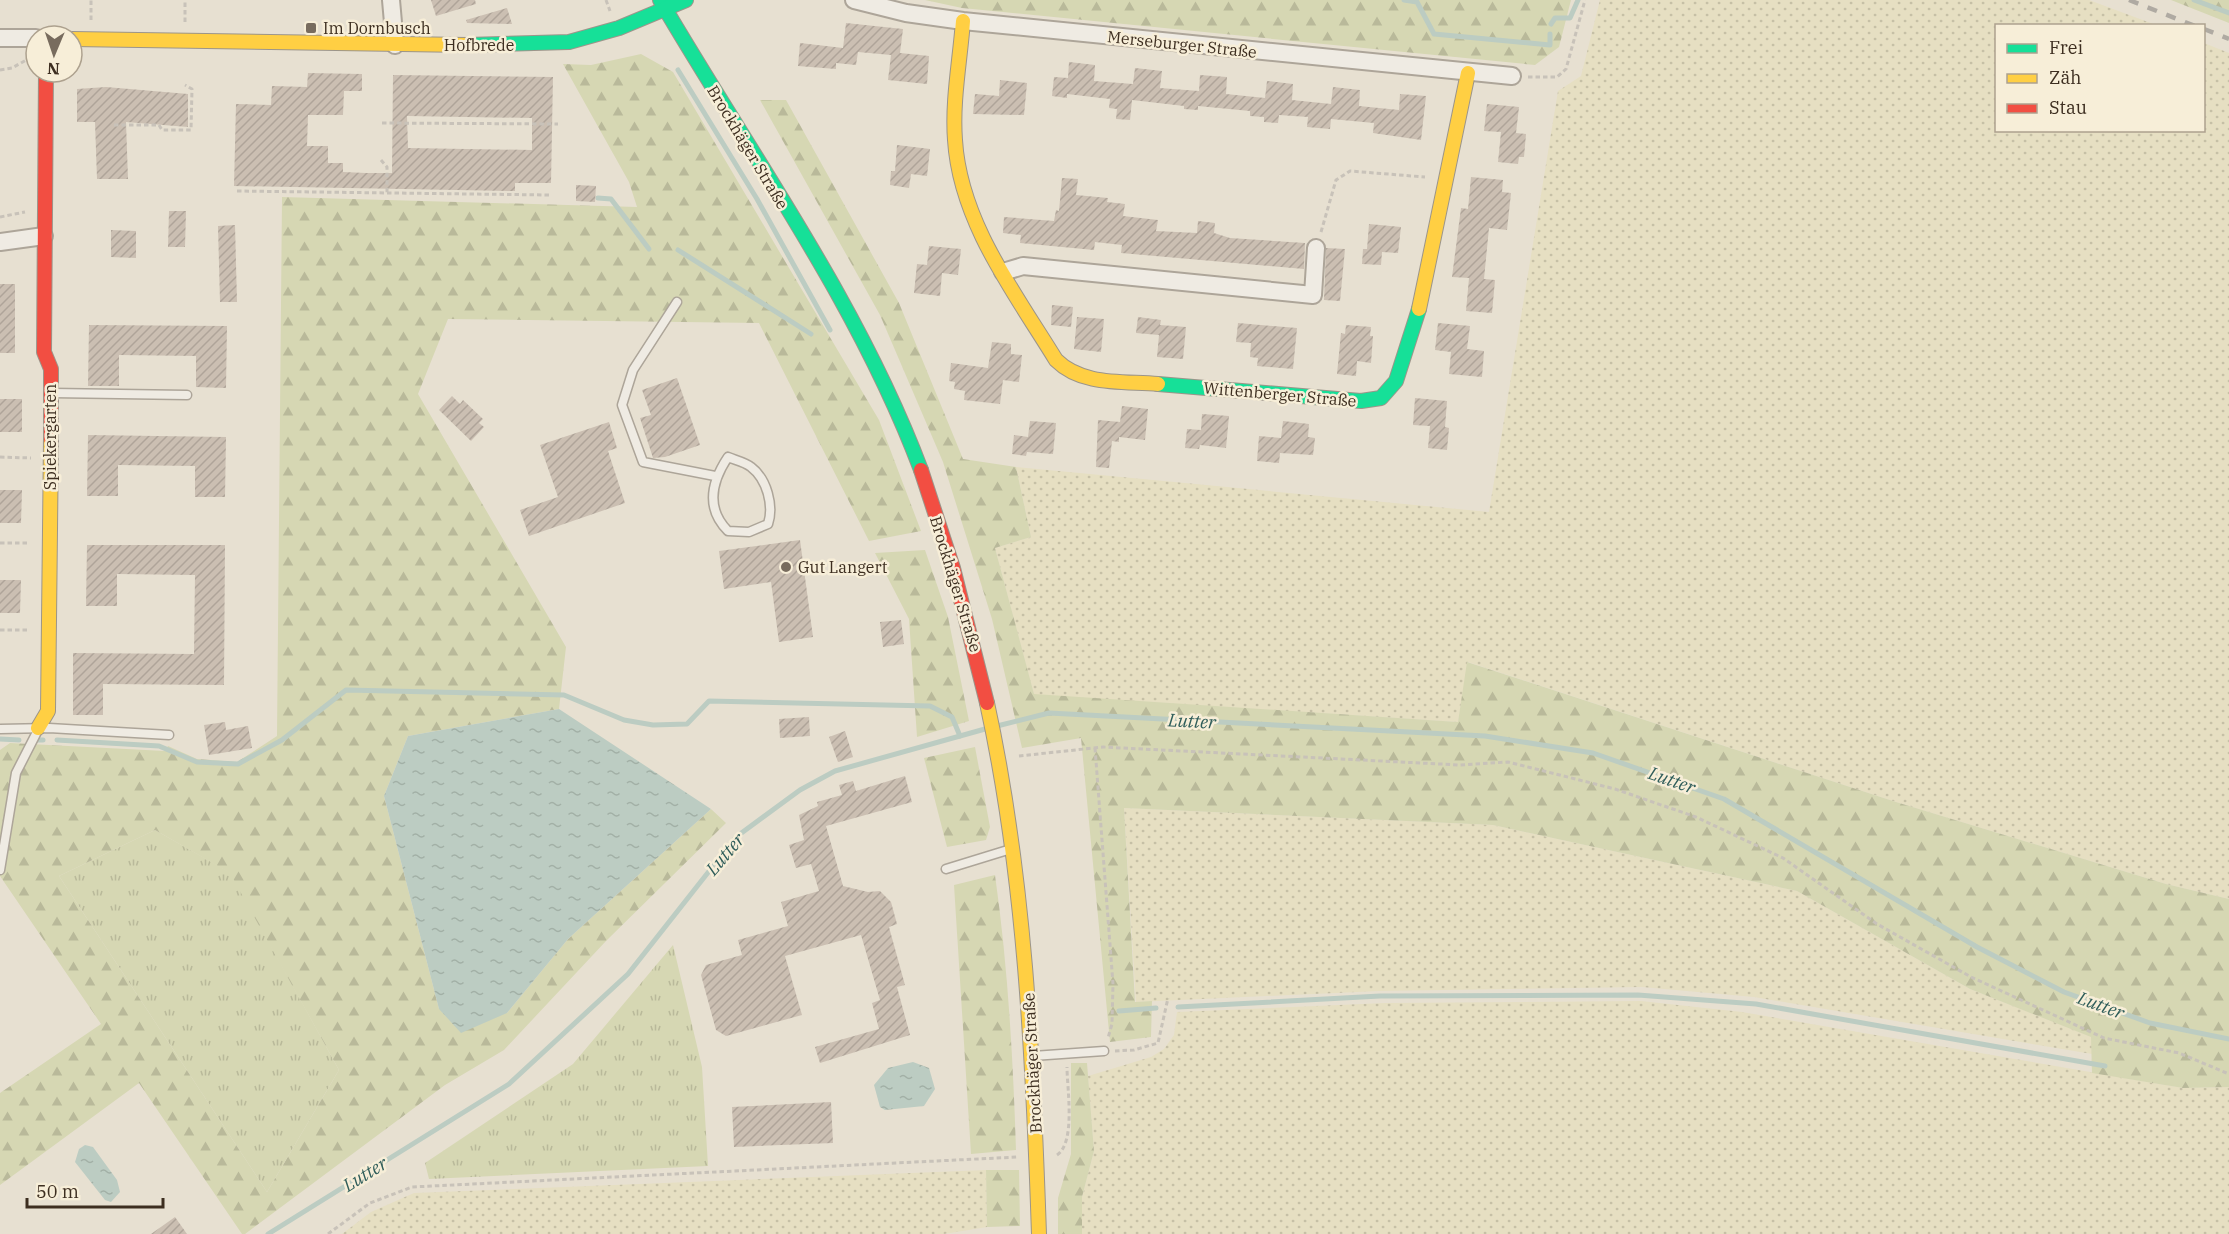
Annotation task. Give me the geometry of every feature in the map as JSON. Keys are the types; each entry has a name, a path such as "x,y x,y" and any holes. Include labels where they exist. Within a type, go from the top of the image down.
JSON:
{"street":[{"path":"391,0 395,45"},
{"path":"662,5 686,0"},
{"name":"Merseburger Straße","path":"854,0 906,13 963,21 1512,76"},
{"name":"Hofbrede","path":"84,39 395,45 569,42 619,28 662,5"},
{"name":"Brockhäger Straße","path":"662,5 828,279 888,391 943,536 984,683 1014,848 1025,945 1033,1056 1039,1234"},
{"name":"Wittenberger Straße","path":"963,21 955,121 957,158 966,195 984,239 1056,360 1067,371 1085,378 1361,401 1381,398 1396,381 1419,309 1468,73"},
{"path":"0,38 24,38"},
{"name":"Spiekergarten","path":"38,728 48,711 49,630 51,369 44,352 46,84"},
{"path":"0,242 44,236"},
{"path":"1003,272 1023,266 1312,295 1316,248"}],"lane":[{"path":"677,302 633,370 622,405 643,462 715,476"},
{"path":"51,393 187,395"},
{"path":"728,457 752,467 768,493 772,512 768,524 749,532 728,531 720,523 714,503 715,476 728,457"},
{"path":"0,870 16,773 38,728"},
{"path":"0,729 38,728 169,735"},
{"path":"946,869 1014,848"},
{"path":"1033,1056 1104,1051"}],"path":[{"path":"1544,78 1557,77 1566,69 1585,0"},
{"path":"0,70 24,64"},
{"path":"114,125 159,125 162,130 191,130 192,89 185,85"},
{"path":"382,123 558,124"},
{"path":"381,160 387,167 387,193"},
{"path":"1316,248 1336,180 1350,171 1445,179"},
{"path":"237,191 549,195"},
{"path":"0,458 50,458"},
{"path":"0,543 50,543"},
{"path":"0,630 49,630"},
{"path":"999,759 1095,748 1174,749 1460,765 1508,762 1615,789 1696,817 1784,858 1877,924 1971,977 2104,1038 2180,1053 2229,1074"},
{"path":"1095,748 1113,984 1112,1024 1104,1051 1134,1050 1158,1043 1168,998"},
{"path":"328,1234 370,1203 412,1186 1056,1155 1064,1150 1068,1138 1066,1054"}],"shaded area":[{"path":"1600,0 2089,0 2153,24 1995,24 1995,132 2205,132 2205,43 2229,53 2229,899 2166,884 1896,802 1468,662 1458,722 1034,695 995,548 1031,537 1016,467 1489,512 1558,91 1581,76"},
{"path":"1124,808 1493,825 1797,891 1970,989 2092,1037 2092,1054 1754,997 1642,987 1379,991 1136,1002"},
{"path":"1641,1001 1742,1012 2183,1088 2229,1087 2229,1234 1082,1234 1082,1197 1094,1151 1088,1076 1151,1057 1164,1049 1174,1035 1177,1012 1385,1003"},
{"path":"986,1170 987,1227 944,1234 342,1234 371,1212 414,1193"}],"green space":[{"path":"925,0 1571,0 1559,47 1535,65 962,8"},
{"path":"2171,0 2229,0 2229,23"},
{"path":"641,54 673,72 879,420 921,531 869,541 759,323 448,319 418,394 566,647 559,709 408,736 384,796 439,1009 507,1013 568,939 711,809 726,823 606,941 504,1050 445,1085 245,1234 242,1234 139,1083 0,1185 0,1093 101,1024 0,876 0,750 10,743 165,751 168,746 197,759 237,762 277,736 282,197 637,207 629,182 563,64 591,65","holes":["155,830 230,873 339,1070 267,1192 59,876"]},
{"path":"760,100 786,100 899,303 963,459 1016,467 1031,537 995,548 1034,694 1458,722 1467,662 1896,802 2166,884 2229,899 2229,1087 2183,1088 2092,1073 2091,1037 1970,989 1797,891 1493,825 1124,808 1135,1002 1152,1001 1151,1037 1110,1042 1081,738 1022,748 992,619 943,462 880,315"},
{"path":"925,550 948,617 969,721 917,737 909,619 875,553"},
{"path":"975,747 990,827 986,840 947,847 924,758"},
{"path":"155,830 231,873 339,1070 267,1192 59,876"},
{"path":"995,875 1009,1013 1016,1150 971,1154 954,885"},
{"path":"673,945 702,1067 708,1166 429,1179 425,1163 573,1064"},
{"path":"1071,1063 1087,1063 1094,1151 1082,1197 1082,1234 1058,1234 1058,1198 1071,1154"},
{"path":"986,1170 1019,1170 1020,1226 987,1227"}],"water":[{"path":"559,709 711,809 568,939 507,1013 461,1033 439,1009 384,796 408,736"},
{"path":"913,1062 929,1068 935,1089 924,1106 885,1110 880,1107 874,1085 888,1068"},
{"path":"85,1145 93,1147 117,1180 120,1192 111,1202 105,1200 75,1162 79,1149"}],"building":[{"path":"431,0 475,0 476,4 436,16"},
{"path":"507,8 512,24 467,23 466,20"},
{"path":"846,23 903,29 900,53 929,56 927,84 888,80 891,55 858,52 856,65 836,63 836,69 798,66 800,43 843,48"},
{"path":"1069,62 1095,65 1094,81 1133,84 1135,68 1162,71 1160,88 1199,91 1200,75 1227,77 1226,94 1265,98 1267,81 1293,84 1292,100 1331,104 1333,87 1360,90 1359,106 1399,110 1400,94 1426,96 1421,140 1373,133 1374,123 1331,119 1330,129 1307,127 1308,117 1279,115 1278,123 1264,122 1264,117 1250,116 1250,111 1198,106 1198,110 1184,109 1184,106 1132,100 1130,120 1116,119 1117,109 1109,108 1110,99 1067,94 1067,98 1052,96 1054,77 1068,78"},
{"path":"308,73 362,74 362,91 344,91 343,115 308,115 307,146 328,146 328,163 343,163 343,172 392,173 393,75 553,77 551,183 515,183 515,191 234,186 236,104 271,105 272,86 307,87","holes":["407,116 532,118 532,150 408,148"]},
{"path":"1000,80 1027,83 1024,115 973,114 975,94 999,96"},
{"path":"106,87 188,94 188,127 126,122 128,179 97,179 95,122 77,122 77,89"},
{"path":"1487,104 1519,107 1516,133 1526,134 1524,157 1519,157 1518,164 1498,162 1501,132 1484,131"},
{"path":"897,145 930,149 927,176 911,174 909,188 890,185 891,171 895,171"},
{"path":"1471,177 1503,180 1502,192 1511,193 1507,230 1489,228 1484,279 1495,280 1492,313 1466,311 1469,278 1452,277 1461,208 1468,209"},
{"path":"1062,178 1078,179 1076,195 1108,198 1107,202 1125,204 1123,216 1158,220 1156,231 1197,233 1198,221 1215,223 1214,233 1230,238 1305,243 1304,269 1121,253 1122,245 1095,242 1094,250 1020,243 1021,235 1003,233 1004,217 1054,221 1056,210 1059,211"},
{"path":"576,185 596,186 595,202 576,201"},
{"path":"169,211 186,211 185,247 168,247"},
{"path":"1369,224 1401,227 1398,253 1382,252 1381,265 1362,264 1363,249 1367,249"},
{"path":"235,225 237,302 220,302 218,226"},
{"path":"111,230 136,231 136,258 111,257"},
{"path":"929,246 961,249 958,275 942,273 940,296 914,293 917,264 927,265"},
{"path":"1326,248 1345,249 1340,301 1324,300"},
{"path":"0,284 15,284 15,353 0,353"},
{"path":"1052,305 1073,307 1071,327 1051,325"},
{"path":"1077,317 1104,319 1101,352 1074,349"},
{"path":"1138,317 1161,320 1160,325 1186,327 1183,359 1157,357 1159,335 1136,333"},
{"path":"1238,323 1297,328 1293,369 1257,366 1258,358 1250,357 1251,343 1236,342"},
{"path":"1438,323 1470,326 1467,349 1484,351 1482,377 1449,374 1451,352 1435,350"},
{"path":"89,325 227,326 226,388 196,387 196,356 119,355 119,386 88,386"},
{"path":"1346,325 1371,327 1370,336 1373,336 1371,363 1357,361 1356,376 1337,374 1341,333 1345,334"},
{"path":"992,342 1011,344 1011,354 1022,355 1019,382 1003,380 1000,404 964,400 965,391 954,389 955,382 949,381 951,363 988,368"},
{"path":"677,378 700,445 665,457 653,458 640,418 651,415 642,390"},
{"path":"452,396 460,404 463,400 483,419 479,423 484,427 471,441 439,410"},
{"path":"1415,398 1447,401 1445,427 1449,428 1447,450 1428,448 1430,426 1413,425"},
{"path":"0,399 22,399 22,432 0,432"},
{"path":"1122,406 1148,409 1145,440 1119,437 1119,442 1112,441 1109,468 1096,467 1098,420 1120,422"},
{"path":"1202,414 1229,416 1226,448 1200,445 1199,449 1185,448 1187,429 1201,430"},
{"path":"1030,421 1056,423 1053,454 1027,452 1026,456 1012,454 1014,435 1028,437"},
{"path":"1283,421 1309,424 1308,437 1315,438 1313,455 1280,453 1279,463 1257,461 1259,436 1281,438"},
{"path":"609,422 617,448 608,451 625,503 529,536 520,510 558,497 540,445"},
{"path":"88,435 226,437 225,497 195,497 195,466 118,465 118,496 87,496"},
{"path":"0,490 22,490 21,523 0,523"},
{"path":"800,540 813,637 779,642 771,582 724,589 719,551"},
{"path":"87,545 225,545 224,685 103,684 103,715 73,715 73,653 194,654 195,575 117,574 117,606 86,606"},
{"path":"0,580 21,580 20,613 0,613"},
{"path":"901,620 904,644 883,647 880,622"},
{"path":"809,717 810,736 780,738 779,719"},
{"path":"225,722 226,730 248,726 252,748 209,755 204,725"},
{"path":"845,731 853,757 838,762 829,737"},
{"path":"905,776 912,802 826,826 843,886 868,892 880,891 891,902 897,924 889,927 905,985 897,987 910,1035 820,1063 815,1047 879,1029 872,1003 880,1000 861,935 785,956 802,1015 726,1036 716,1030 701,975 706,965 742,955 738,940 788,926 781,902 819,891 811,864 796,868 789,845 804,840 799,815 818,806 817,802 842,795 839,785 853,781 856,791"},
{"path":"831,1102 833,1143 734,1147 732,1107"},
{"path":"175,1217 187,1234 151,1234"}],"waterway":[{"path":"1404,0 1417,2 1434,34 1550,45 1550,34"},
{"path":"1551,24 1555,18 1570,18 1578,0"},
{"path":"2194,0 2229,13"},
{"path":"678,70 757,199 830,330"},
{"path":"598,198 611,199 649,249"},
{"path":"678,250 811,334"},
{"path":"57,740 159,746 197,762 238,764 282,740 346,690 564,695 624,720 653,725 687,724 709,701 930,706 952,717 960,736"},
{"name":"Lutter","path":"997,726 1049,713 1485,736 1593,753 1724,799 1977,947 2064,992 2150,1023 2229,1039"},
{"name":"Lutter","path":"268,1234 509,1084 628,974 736,837 800,790 835,771 985,729"},
{"path":"0,739 19,740"},
{"path":"37,740 43,740"},
{"path":"1178,1007 1380,996 1638,995 1756,1004 2105,1066"},
{"path":"1119,1011 1156,1008"}],"railway":[{"path":"2129,0 2190,24"},
{"path":"2205,29 2229,39"}],"traffic: fast":[{"path":"660,0 834,288 866,347 921,470"},
{"path":"467,45 569,42 619,28 686,0"},
{"path":"1158,384 1361,401 1381,398 1396,381 1419,309"}],"traffic: slow":[{"path":"963,21 955,96 955,140 959,170 967,200 992,256 1056,360 1066,368 1104,381 1158,384"},
{"path":"84,39 467,45"},
{"path":"1419,309 1468,73"},
{"path":"38,728 48,711 51,439"},
{"path":"987,703 1000,768 1019,901 1034,1100 1039,1234"}],"traffic: jam":[{"path":"46,84 44,352 51,369 51,439"},
{"path":"921,470 953,568 987,703"}],"place":[{"name":"Im Dornbusch","path":"311,28"},
{"name":"Gut Langert","path":"786,567"}]}
